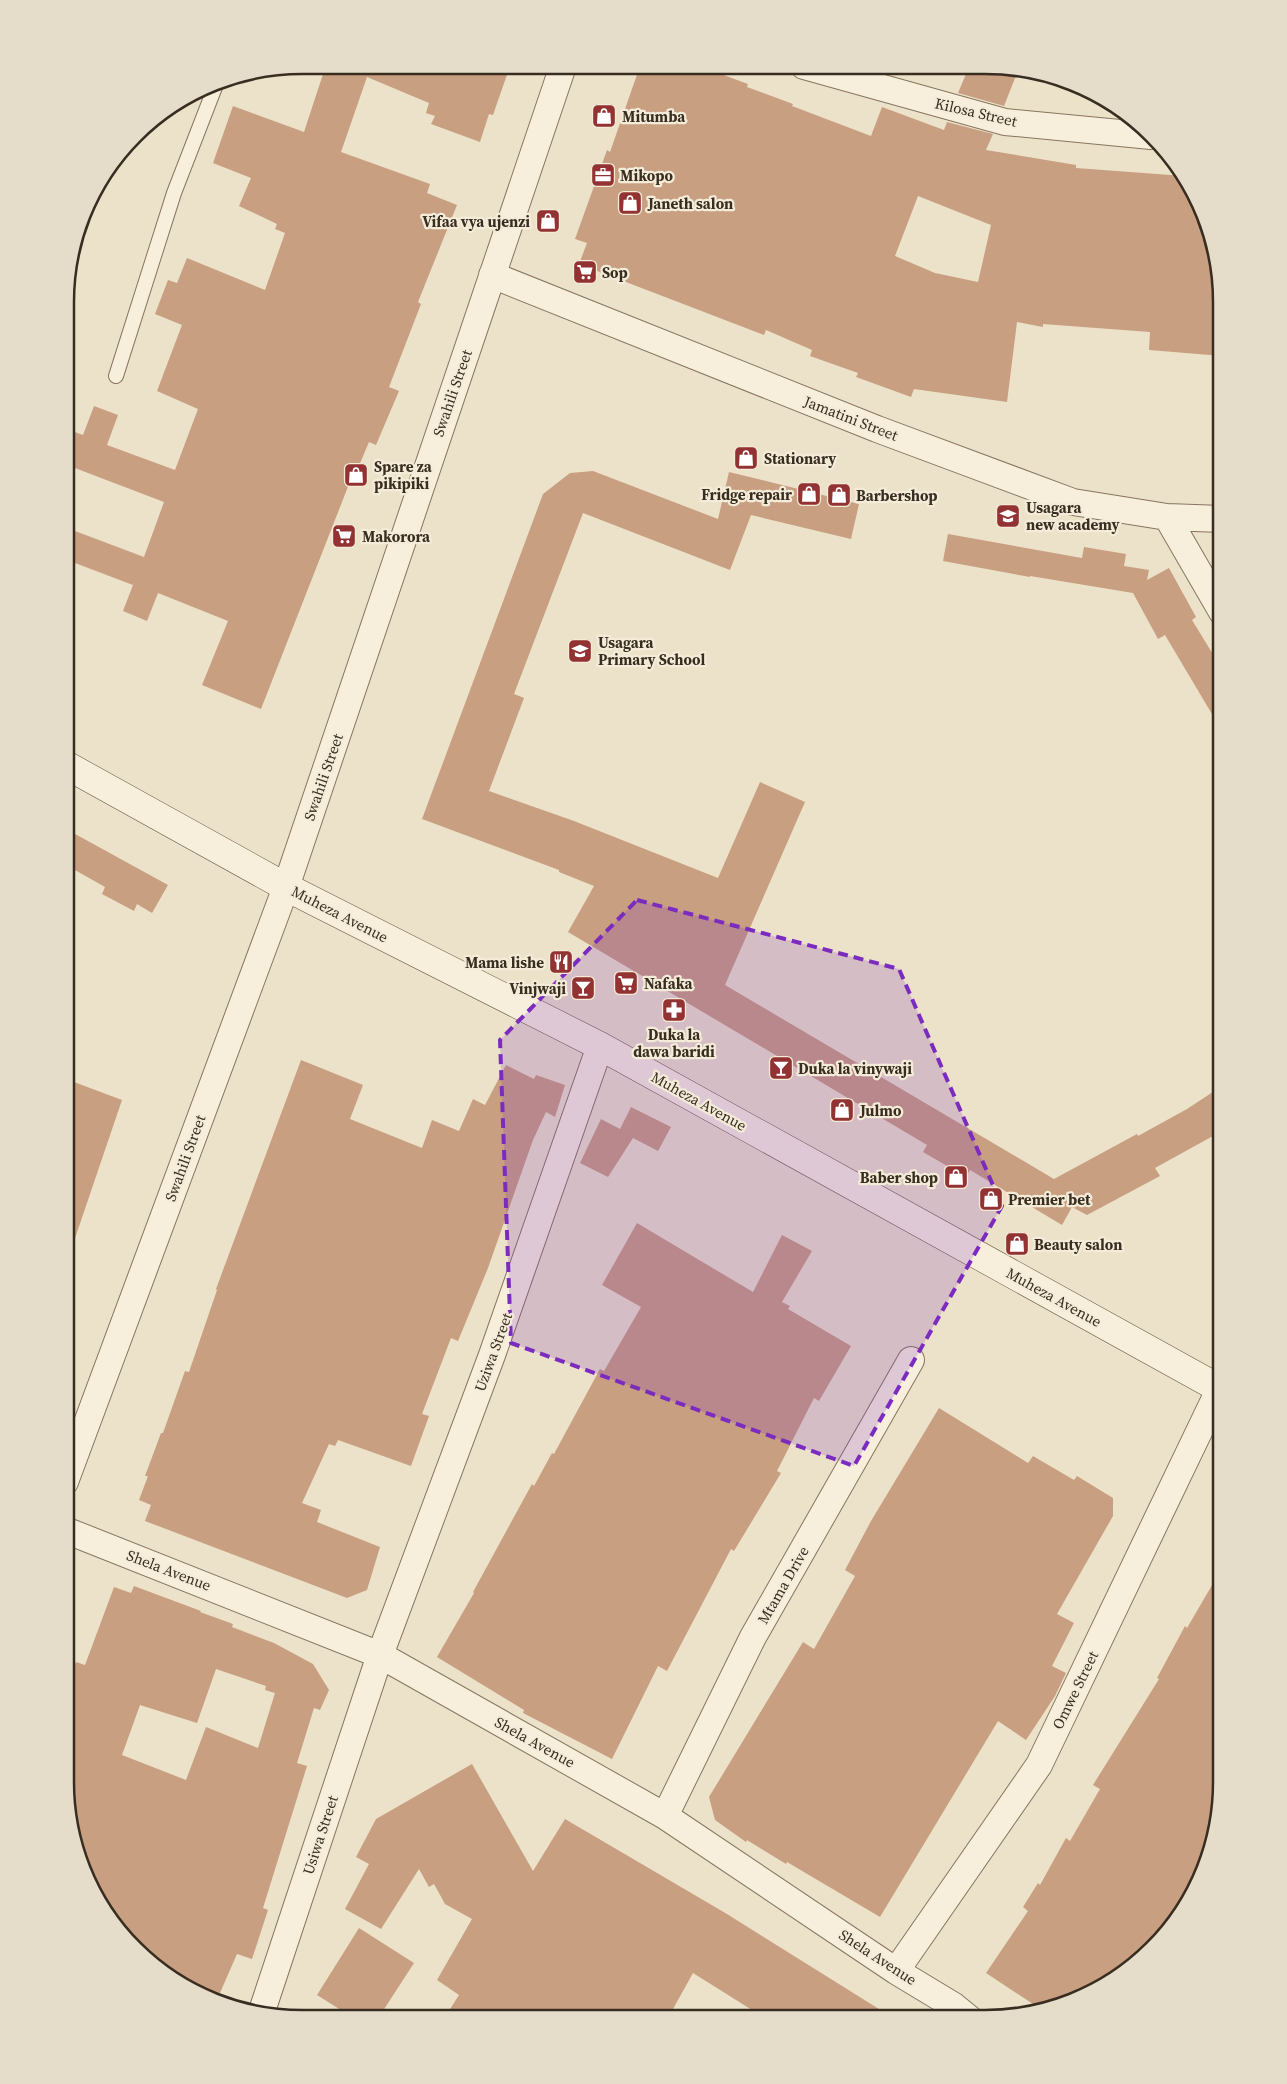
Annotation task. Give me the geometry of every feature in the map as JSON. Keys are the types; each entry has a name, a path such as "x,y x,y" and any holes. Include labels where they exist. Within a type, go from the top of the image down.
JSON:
{"street":[{"name":"Swahili Street","path":"74,1458 286,886 560,74"},
{"name":"Kilosa Street","path":"833,74 1005,122 1141,135"},
{"name":"Jamatini Street","path":"492,275 878,429 1073,502 1167,517 1213,519"},
{"path":"1167,517 1213,596"},
{"name":"Muheza Avenue","path":"74,769 286,886 600,1046 1213,1385"},
{"name":"Uziwa Street","path":"380,1655 492,1355 600,1046"},
{"name":"Mtama Drive","path":"665,1816 753,1637 911,1360"},
{"name":"Omwe Street","path":"896,1971 1039,1765 1213,1406"},
{"name":"Shela Avenue","path":"74,1534 380,1655 665,1816 896,1971 959,2010"},
{"name":"Usiwa Street","path":"263,2007 380,1655"}],"lane":[{"path":"116,376 174,193 213,91"}],"highlighted area":[{"path":"637,900 899,969 1002,1206 854,1466 511,1343 500,1040"}],"building":[{"path":"323,74 507,74 493,115 489,114 480,142 431,124 435,116 426,113 429,103 367,77 341,152 430,184 427,193 457,205 418,302 421,304 389,387 399,391 376,445 369,442 353,480 351,479 261,709 202,685 228,621 158,593 147,621 123,611 133,585 74,563 74,531 144,557 164,502 74,468 74,432 83,435 94,406 118,415 107,445 175,470 198,409 157,391 182,325 155,314 168,280 177,283 187,258 265,290 285,233 275,229 277,224 239,206 251,178 213,163 233,106 304,132"},
{"path":"637,74 721,74 748,84 747,87 793,104 792,106 871,136 882,107 944,130 947,122 993,134 986,150 1076,165 1076,168 1175,175 1196,214 1209,257 1213,287 1213,355 1149,350 1150,332 1043,324 1043,327 1017,322 1007,402 914,389 911,397 856,377 858,373 810,356 812,350 766,330 764,335 579,264 587,243 575,239 607,150 610,152","holes":["918,196 991,225 978,282 935,273 895,256"]},
{"path":"966,74 1016,76 1004,106 958,93"},
{"path":"593,471 718,519 729,472 859,504 851,539 751,515 730,570 583,513 514,694 524,698 489,791 574,821 718,878 760,782 805,802 725,985 1054,1179 1137,1134 1138,1136 1187,1109 1213,1092 1213,1136 1155,1168 1160,1176 1087,1215 1072,1207 1062,1225 970,1170 966,1177 923,1152 927,1145 568,932 594,886 559,872 559,870 422,819 543,494 570,473"},
{"path":"948,534 1082,558 1084,547 1126,554 1124,566 1149,570 1147,580 1169,568 1196,617 1192,620 1213,654 1213,716 1165,635 1158,639 1133,593 943,561"},
{"path":"74,833 168,885 152,913 137,904 134,911 102,894 105,887 74,870"},
{"path":"301,1060 363,1085 350,1119 422,1148 432,1120 459,1131 473,1099 485,1105 506,1065 534,1079 536,1075 565,1085 555,1117 546,1112 533,1140 488,1268 458,1341 451,1338 422,1414 429,1416 411,1466 338,1440 335,1446 329,1444 302,1503 321,1510 317,1522 380,1547 367,1590 347,1598 145,1521 151,1505 139,1500 148,1476 145,1476 161,1433 163,1433 185,1371 189,1372 216,1289"},
{"path":"74,1082 122,1100 74,1241"},
{"path":"631,1107 671,1127 658,1151 633,1138 608,1177 580,1163 601,1119 620,1129"},
{"path":"637,1223 753,1292 782,1235 812,1251 782,1302 790,1306 788,1309 851,1346 819,1401 814,1398 777,1471 781,1473 734,1551 731,1549 667,1671 658,1666 612,1759 523,1713 524,1710 437,1657 474,1593 532,1484 534,1486 552,1453 554,1454 600,1369 604,1371 641,1307 602,1285"},
{"path":"939,1408 1028,1463 1033,1456 1074,1480 1077,1476 1113,1498 1113,1516 1057,1614 1074,1623 1052,1666 1066,1673 1055,1696 1026,1740 998,1721 880,1917 787,1862 786,1864 747,1840 746,1842 715,1820 709,1797 803,1642 814,1649 855,1576 845,1570 871,1521"},
{"path":"1213,1583 1213,1797 1209,1827 1196,1870 1175,1909 1157,1933 1136,1954 1112,1972 1086,1987 1059,1998 1034,2005 986,1973 1028,1911 1023,1907 1038,1883 1040,1885 1066,1838 1070,1841 1100,1789 1093,1785 1159,1679 1157,1678 1185,1626 1187,1628"},
{"path":"134,1586 233,1624 232,1627 274,1643 313,1664 329,1690 320,1710 314,1708 297,1763 307,1766 263,1908 268,1910 252,1959 237,1954 219,1995 175,1972 151,1954 130,1933 112,1909 97,1883 86,1856 78,1827 74,1797 74,1667 76,1662 85,1665 114,1587 131,1593","holes":["216,1669 266,1686 265,1690 275,1693 258,1748 206,1727 186,1780 122,1755 140,1705 197,1723"]},
{"path":"472,1764 533,1871 565,1819 727,1914 881,2010 752,2010 693,1973 672,2010 449,2010 459,1995 437,1980 472,1919 445,1904 434,1884 429,1887 419,1869 381,1929 345,1909 369,1864 356,1857 376,1819"},
{"path":"359,1928 414,1963 384,2010 341,2010 317,1995"}],"place":[{"name":"Mitumba","path":"604,116"},
{"name":"Mikopo","path":"603,175"},
{"name":"Janeth salon","path":"630,203"},
{"name":"Vifaa vya ujenzi","path":"548,221"},
{"name":"Sop","path":"585,272"},
{"name":"Stationary","path":"746,458"},
{"name":"Spare za pikipiki","path":"356,475"},
{"name":"Fridge repair","path":"809,494"},
{"name":"Barbershop","path":"839,495"},
{"name":"Usagara new academy","path":"1008,516"},
{"name":"Makorora","path":"344,536"},
{"name":"Usagara Primary School","path":"580,651"},
{"name":"Mama lishe","path":"561,962"},
{"name":"Nafaka","path":"626,983"},
{"name":"Vinjwaji","path":"583,988"},
{"name":"Duka la dawa baridi","path":"674,1010"},
{"name":"Duka la vinywaji","path":"781,1068"},
{"name":"Julmo","path":"842,1110"},
{"name":"Baber shop","path":"956,1177"},
{"name":"Premier bet","path":"991,1199"},
{"name":"Beauty salon","path":"1017,1244"}]}
